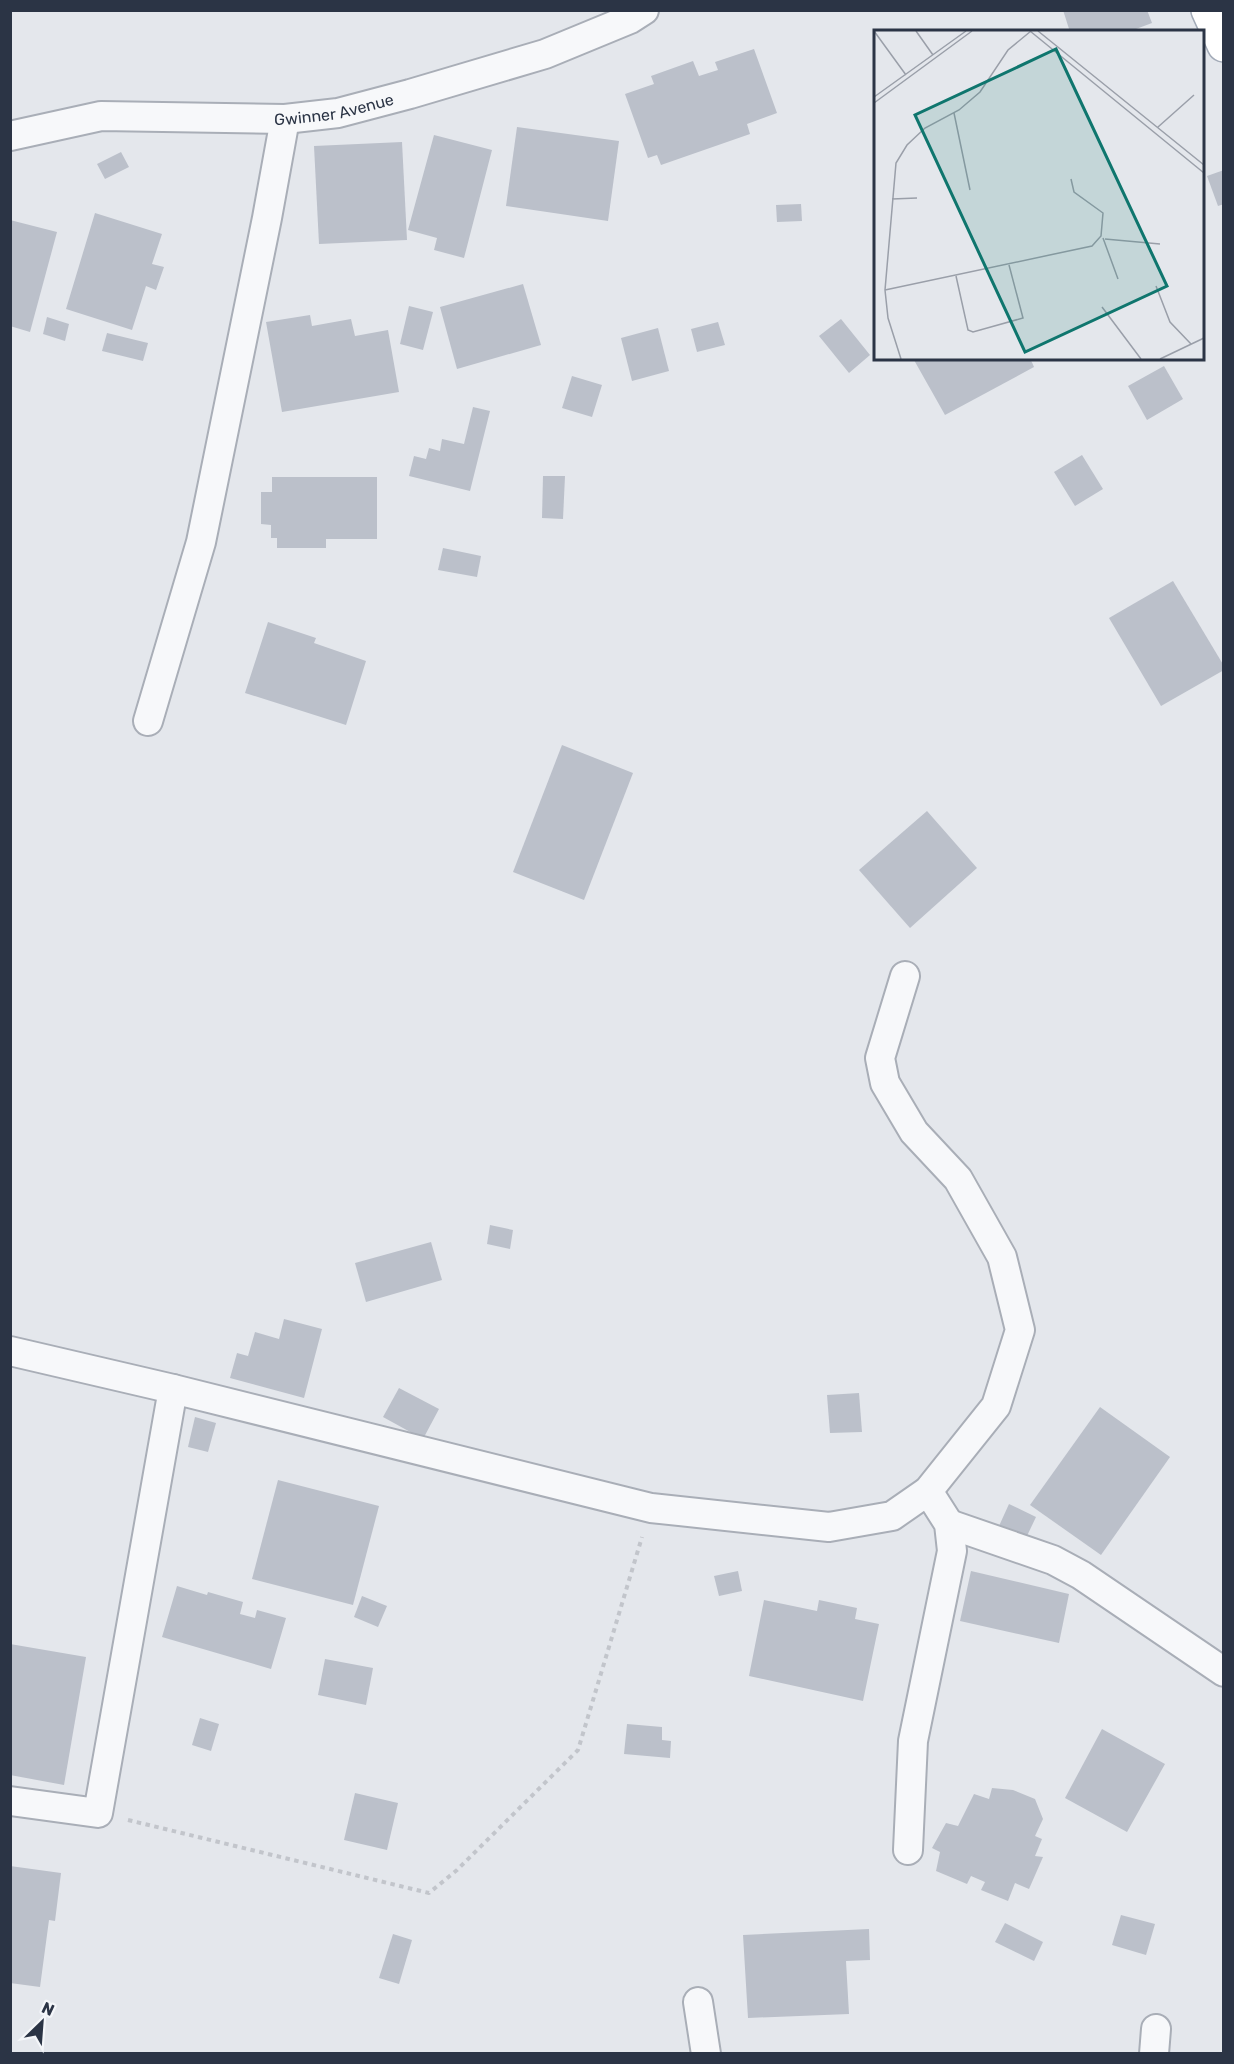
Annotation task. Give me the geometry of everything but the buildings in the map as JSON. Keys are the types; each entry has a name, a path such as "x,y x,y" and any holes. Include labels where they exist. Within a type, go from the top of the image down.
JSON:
{"main road":[{"path":"1208,10 1224,45"}],"street":[{"name":"Gwinner Avenue","path":"10,136 101,116 285,119 338,113 545,54 630,20 644,10"},
{"path":"148,721 201,542 285,119"},
{"path":"10,1350 651,1508 829,1527 892,1516 928,1491 996,1406 1020,1330 1002,1257 958,1179 914,1132 885,1083 880,1058 905,976"},
{"path":"10,1801 98,1813 172,1389"},
{"path":"908,1850 913,1741 952,1551 949,1524 928,1491"},
{"path":"949,1524 1053,1560 1081,1575 1224,1672"},
{"path":"698,2001 706,2054"}],"path":[{"path":"98,1813 429,1893 457,1870 578,1750 651,1508"}]}
